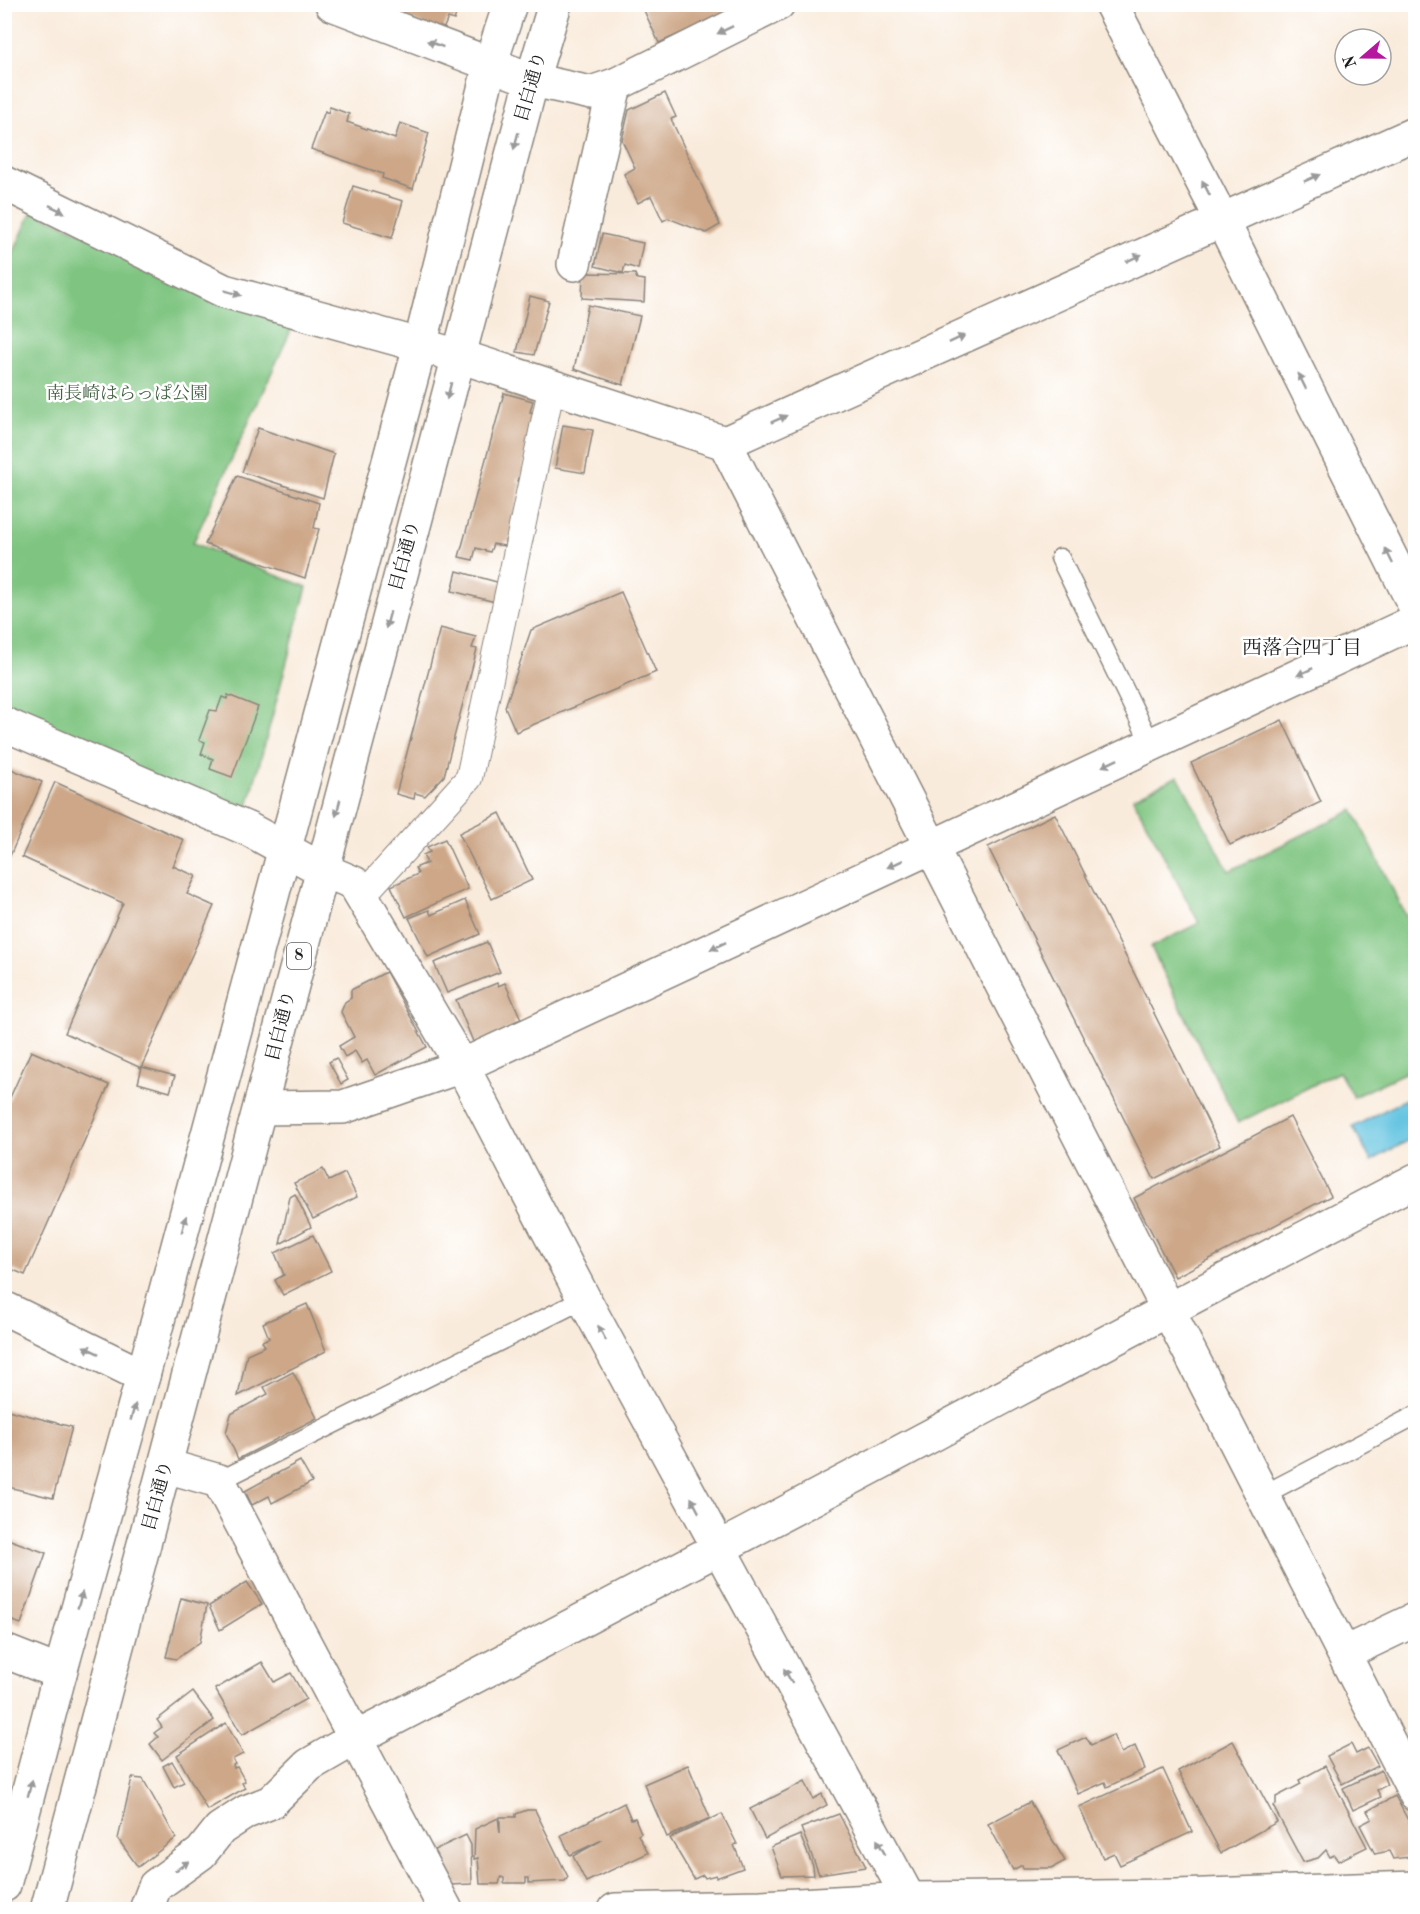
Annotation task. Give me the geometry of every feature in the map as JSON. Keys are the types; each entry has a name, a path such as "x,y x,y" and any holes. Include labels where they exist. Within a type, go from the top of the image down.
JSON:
{"street":[{"path":"332,4 532,80 591,93 615,85 778,4"},
{"path":"5,1885 60,1673 143,1376 420,346 490,65 510,4"},
{"name":"目白通り","path":"47,1910 166,1466 321,869 532,80 555,4"},
{"path":"1111,4 1416,608"},
{"path":"574,264 615,85"},
{"path":"4,183 224,291 459,356 725,443 1221,218 1416,133"},
{"path":"363,895 469,778 552,385"},
{"path":"725,443 1416,1795"},
{"path":"260,1108 343,1107 462,1066 1416,621"},
{"path":"4,724 284,846 321,869 354,883 462,1066 584,1299 909,1899"},
{"path":"146,1910 155,1886 201,1853 220,1829 246,1812 271,1802 309,1765 354,1739 719,1550 1167,1309 1416,1180"},
{"path":"4,1308 143,1376"},
{"path":"166,1466 219,1481 446,1910"},
{"path":"1345,1653 1416,1619"},
{"path":"4,1652 60,1673"},
{"path":"615,1910 761,1908 909,1899 1178,1903 1416,1888"}],"lane":[{"path":"1060,558 1150,744"},
{"path":"219,1481 584,1299"},
{"path":"1263,1495 1416,1415"}],"green space":[{"name":"南長崎はらっぱ公園","path":"32,211 294,324 193,543 307,587 247,810 235,818 5,714 5,271"},
{"path":"1178,776 1229,871 1353,810 1415,934 1416,1049 1411,1052 1415,1068 1353,1097 1339,1072 1238,1123 1151,947 1199,923 1133,798"}],"water":[{"path":"1415,1094 1415,1137 1371,1161 1353,1127"}],"building":[{"path":"460,4 454,20 448,18 442,32 371,5"},
{"path":"645,4 724,4 727,13 659,43 642,6"},
{"path":"665,93 676,117 671,119 720,225 706,233 668,218 663,221 651,196 638,203 624,174 635,168 622,140 629,110"},
{"path":"330,107 349,114 347,122 395,139 400,123 429,133 413,189 382,178 383,174 311,149 325,111 328,113"},
{"path":"353,186 403,201 392,238 342,223"},
{"path":"602,234 643,243 638,269 625,265 623,273 595,266"},
{"path":"583,273 635,274 637,279 645,280 644,302 582,298"},
{"path":"530,296 549,301 534,355 517,352"},
{"path":"588,305 640,316 623,385 574,369"},
{"path":"504,393 533,401 530,412 534,413 522,478 518,478 517,481 521,482 510,542 505,541 505,546 493,544 490,552 476,548 473,560 459,557"},
{"path":"563,425 593,430 585,473 555,468"},
{"path":"258,428 334,454 323,498 242,472"},
{"path":"237,476 319,503 314,528 319,529 305,578 205,544"},
{"path":"457,571 504,584 499,603 452,591"},
{"path":"621,592 656,672 516,732 505,707 531,630"},
{"path":"440,628 476,637 472,648 477,649 444,776 425,796 415,793 414,799 396,794"},
{"path":"228,695 258,707 232,777 210,769 213,759 201,754 205,742 199,740 210,710 217,711 222,697 227,699"},
{"path":"1282,720 1321,802 1230,845 1191,763"},
{"path":"4,766 42,782 10,856 4,853"},
{"path":"55,782 184,840 173,866 196,876 187,894 214,906 141,1068 65,1033 123,903 22,857"},
{"path":"500,813 532,880 492,899 459,833"},
{"path":"1055,814 1220,1146 1154,1179 988,847"},
{"path":"445,839 468,889 406,917 391,886 418,874 415,868 427,863 423,855 430,852 427,847"},
{"path":"465,900 480,934 428,957 409,918 429,910 431,915"},
{"path":"487,942 500,972 447,993 434,963"},
{"path":"386,972 427,1047 375,1075 367,1060 362,1063 355,1051 345,1057 339,1046 354,1037 341,1012 345,1002 351,998 351,990"},
{"path":"497,983 498,986 505,983 521,1019 514,1022 516,1026 474,1044 456,1000"},
{"path":"31,1051 109,1085 25,1275 4,1266 4,1111"},
{"path":"336,1058 348,1080 341,1084 329,1062"},
{"path":"142,1067 175,1076 170,1092 138,1083"},
{"path":"1290,1117 1331,1196 1175,1277 1134,1198"},
{"path":"323,1169 329,1181 345,1173 357,1197 313,1219 294,1183"},
{"path":"295,1194 311,1227 280,1244 290,1197"},
{"path":"313,1235 331,1271 283,1295 275,1280 284,1275 275,1253"},
{"path":"307,1304 326,1351 238,1396 247,1354 265,1346 262,1341 269,1338 263,1323"},
{"path":"293,1372 317,1418 238,1459 226,1433 231,1414 268,1394 264,1387"},
{"path":"4,1409 72,1427 53,1498 4,1486"},
{"path":"300,1461 312,1482 272,1503 269,1496 252,1505 245,1491"},
{"path":"5,1538 46,1553 21,1624 5,1618"},
{"path":"247,1582 262,1604 220,1630 209,1606"},
{"path":"181,1598 207,1605 200,1642 176,1659 166,1657"},
{"path":"262,1662 274,1682 291,1673 306,1699 242,1735 215,1689"},
{"path":"4,1671 7,1672 12,1687 5,1708"},
{"path":"193,1692 214,1720 162,1760 150,1744 158,1737 154,1733 162,1727 157,1720"},
{"path":"226,1723 243,1754 233,1759 235,1764 233,1765 234,1768 237,1767 245,1781 242,1783 245,1788 207,1810 177,1755"},
{"path":"1113,1735 1121,1753 1135,1746 1145,1769 1107,1787 1105,1782 1078,1794 1058,1750 1086,1737 1091,1745"},
{"path":"1233,1741 1277,1822 1221,1853 1178,1771"},
{"path":"1351,1744 1356,1754 1368,1748 1378,1766 1342,1784 1327,1756"},
{"path":"172,1761 184,1782 174,1787 163,1766"},
{"path":"688,1765 710,1818 667,1837 644,1784"},
{"path":"1325,1766 1367,1847 1338,1861 1334,1855 1330,1857 1326,1850 1318,1858 1303,1862 1273,1806 1276,1805 1276,1797 1301,1784 1299,1780"},
{"path":"1163,1769 1192,1832 1120,1865 1114,1853 1103,1858 1079,1807"},
{"path":"1381,1770 1387,1785 1377,1790 1381,1797 1353,1810 1343,1788"},
{"path":"132,1778 143,1779 176,1838 138,1867 118,1839"},
{"path":"805,1781 813,1799 822,1794 827,1805 765,1839 750,1809"},
{"path":"1395,1796 1416,1835 1416,1855 1393,1859 1389,1851 1375,1854 1360,1825 1372,1819 1367,1811"},
{"path":"1030,1802 1065,1861 1052,1868 1023,1868 1022,1865 1013,1870 988,1824"},
{"path":"624,1803 631,1819 635,1818 641,1833 638,1835 648,1853 586,1882 573,1856 602,1840 570,1855 561,1835"},
{"path":"535,1810 568,1877 565,1881 529,1883 529,1878 526,1878 526,1883 504,1883 504,1878 501,1877 499,1884 480,1884 478,1858 474,1859 475,1829 498,1818 500,1833 500,1817 516,1817 516,1814"},
{"path":"722,1814 737,1844 734,1845 743,1868 716,1878 716,1875 705,1878 703,1875 694,1879 670,1838"},
{"path":"839,1814 866,1867 819,1874 801,1828"},
{"path":"466,1835 471,1845 472,1884 450,1885 432,1851"},
{"path":"800,1835 813,1866 814,1875 782,1876 771,1847"}],"district":[{"name":"西落合四丁目","path":"1302,649"}]}
